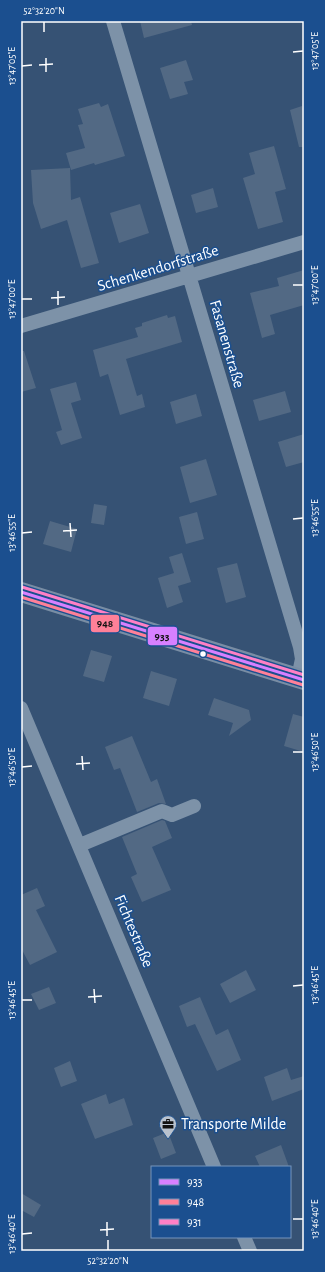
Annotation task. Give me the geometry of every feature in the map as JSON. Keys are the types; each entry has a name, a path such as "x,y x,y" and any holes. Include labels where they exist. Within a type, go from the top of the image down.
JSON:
{"street":[{"name":"Fasanenstraße","path":"113,21 300,647 302,659 301,679"},
{"name":"Schenkendorfstraße","path":"21,326 304,242"},
{"path":"21,592 301,679"},
{"name":"Fichtestraße","path":"21,708 80,845 214,1166"},
{"path":"80,845 162,811 172,815 194,806"},
{"path":"244,1238 250,1251"}],"building":[{"path":"140,21 191,21 192,25 144,38"},
{"path":"186,60 193,80 184,82 188,94 170,99 160,68"},
{"path":"99,103 101,107 108,104 125,156 71,170 66,153 85,148 78,125 83,124 78,109"},
{"path":"302,106 304,114 304,147 299,147 290,110"},
{"path":"274,146 286,189 275,192 283,222 258,229 243,178 255,174 249,153"},
{"path":"70,168 71,200 80,197 99,263 81,268 67,220 41,229 33,203 31,170"},
{"path":"213,188 218,207 196,213 191,195"},
{"path":"140,204 149,233 119,243 110,213"},
{"path":"304,270 304,305 270,315 275,334 262,338 250,293 279,286 277,278"},
{"path":"167,315 168,318 175,316 182,342 126,359 137,396 142,394 145,407 120,415 108,374 100,377 93,350 138,337 135,328 142,326 142,323"},
{"path":"21,351 24,351 36,388 21,392"},
{"path":"76,382 81,400 71,403 82,438 61,445 56,432 62,430 50,389"},
{"path":"285,391 291,412 259,421 253,400"},
{"path":"196,394 202,416 176,424 170,402"},
{"path":"304,434 304,462 286,467 278,442"},
{"path":"206,459 217,495 190,503 180,467"},
{"path":"94,504 107,506 104,525 91,523"},
{"path":"197,512 204,539 186,544 179,517"},
{"path":"50,521 77,529 71,552 43,544"},
{"path":"182,553 191,582 178,586 183,602 167,608 158,578 174,573 169,557"},
{"path":"237,563 246,597 226,603 217,568"},
{"path":"91,650 112,656 104,682 83,676"},
{"path":"151,671 177,679 169,706 143,698"},
{"path":"214,698 249,710 251,720 229,736 233,723 208,715"},
{"path":"293,714 304,717 304,752 284,746"},
{"path":"132,736 151,782 157,779 166,804 159,803 137,812 120,768 114,770 105,747"},
{"path":"162,820 165,821 172,838 152,847 171,890 142,902 131,877 137,874 122,837"},
{"path":"37,888 45,906 36,910 57,952 30,965 21,948 21,895"},
{"path":"246,970 256,990 230,1003 220,984"},
{"path":"49,987 56,1003 39,1010 31,994"},
{"path":"200,997 216,1035 228,1029 241,1060 217,1071 195,1024 187,1027 179,1006"},
{"path":"70,1061 77,1081 61,1087 54,1068"},
{"path":"287,1068 291,1080 304,1076 304,1089 272,1101 264,1077"},
{"path":"106,1094 109,1104 124,1098 133,1125 95,1139 81,1104"},
{"path":"168,1132 176,1153 161,1159 153,1138"},
{"path":"281,1145 289,1166 260,1166 255,1156"},
{"path":"21,1193 41,1205 34,1217 21,1210"}],"transit line":[{"name":"931","path":"22,587 304,675"},
{"name":"933","path":"21,592 304,680"},
{"name":"948","path":"21,597 303,685"}],"place":[{"name":"Transporte Milde","path":"168,1139"}]}
